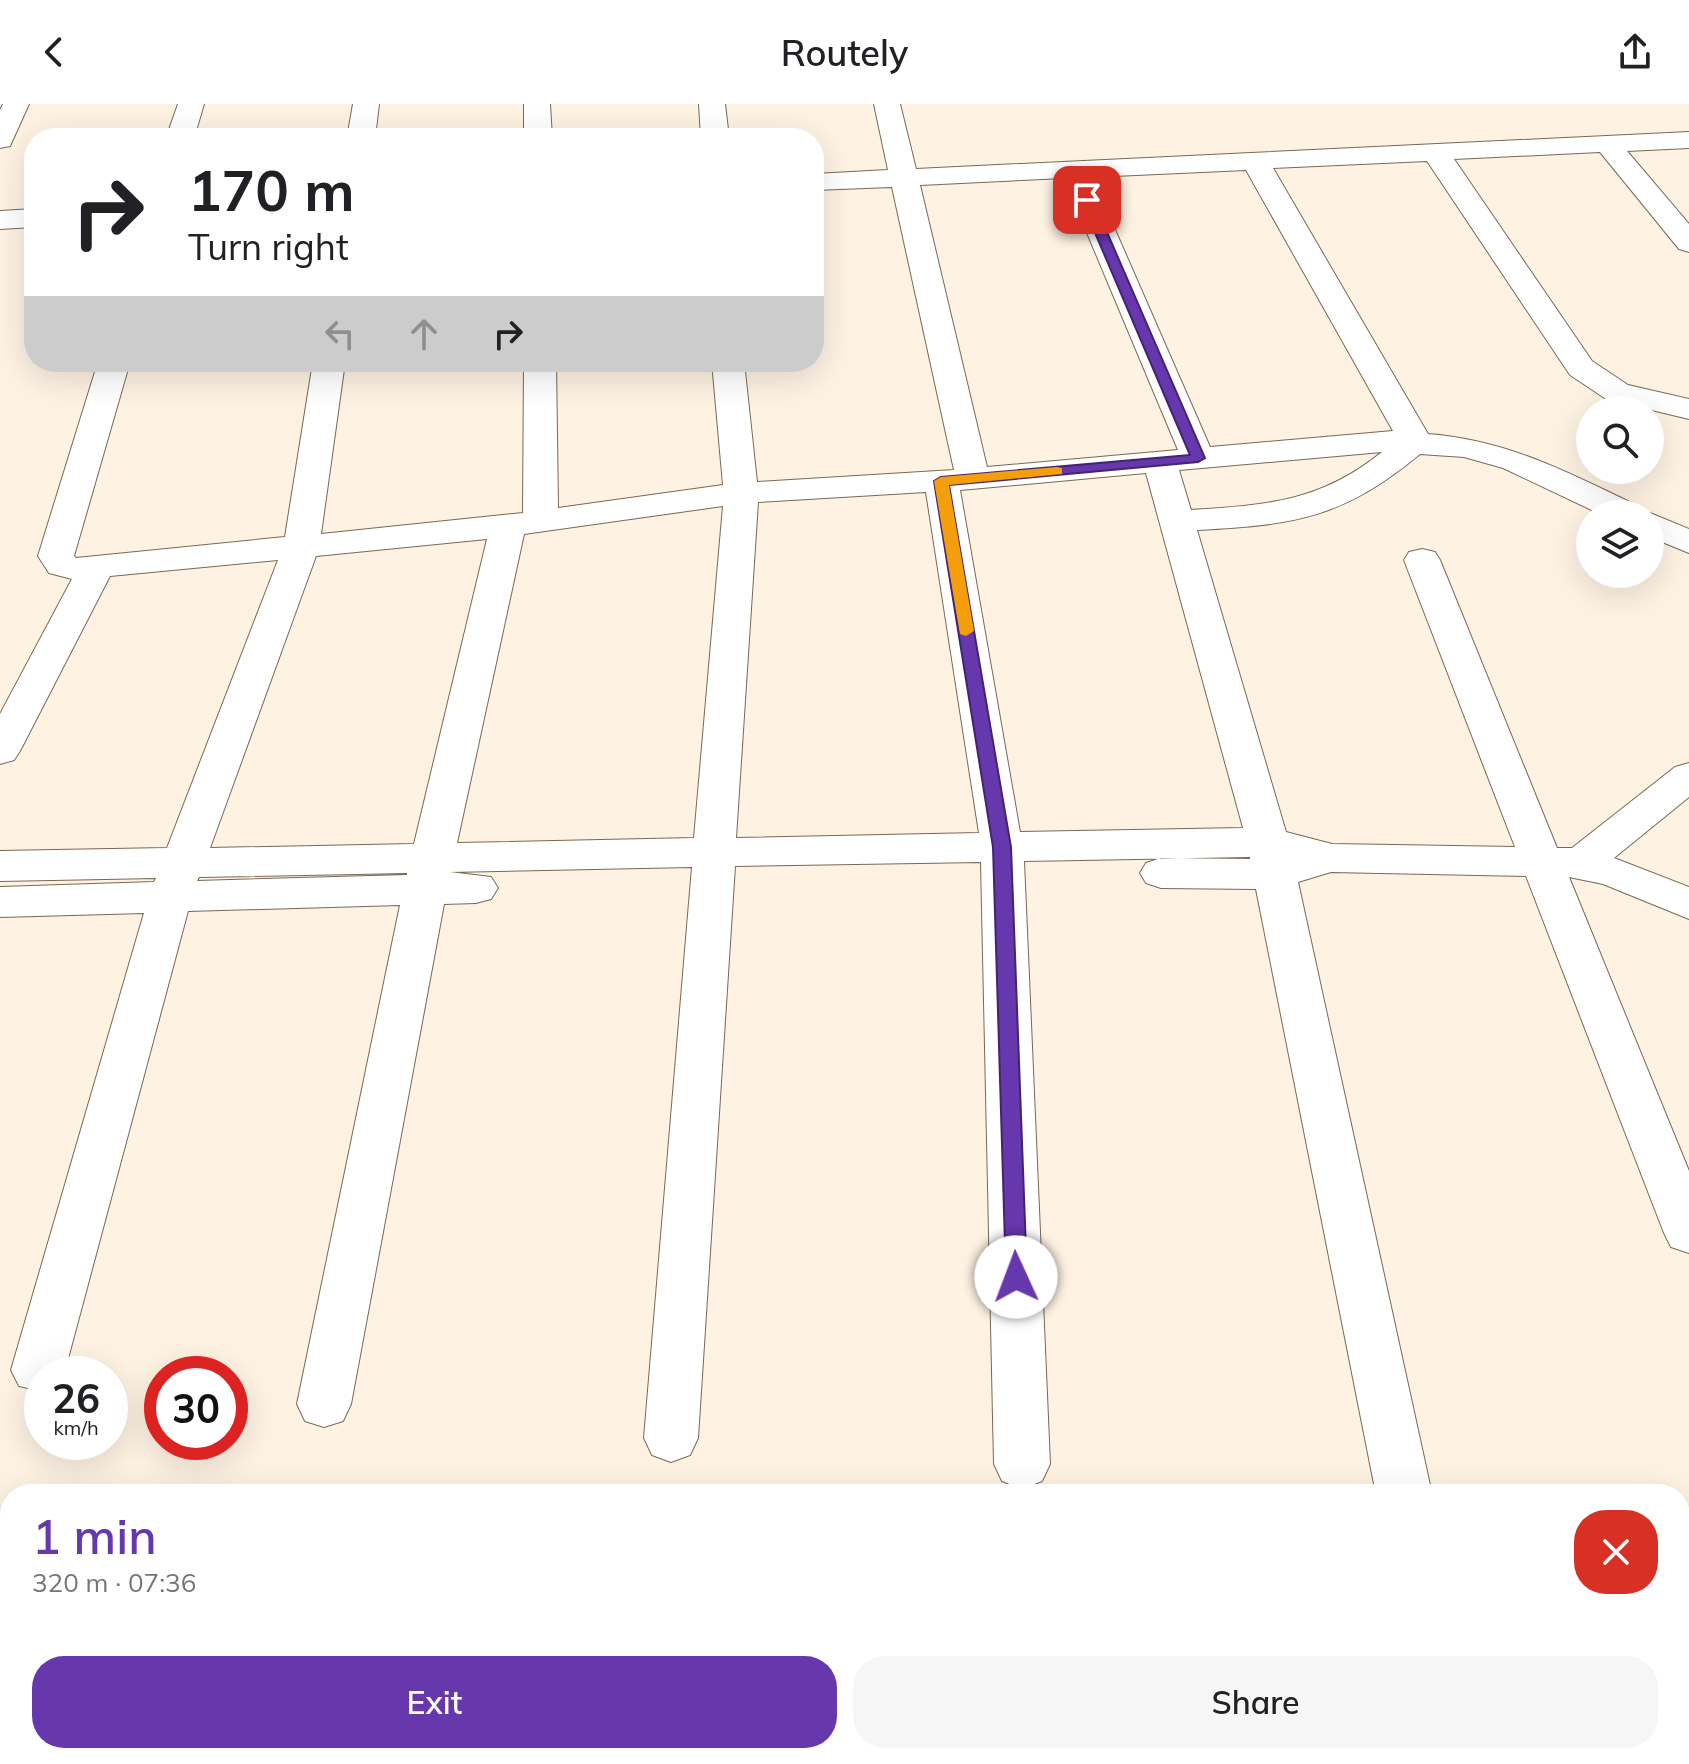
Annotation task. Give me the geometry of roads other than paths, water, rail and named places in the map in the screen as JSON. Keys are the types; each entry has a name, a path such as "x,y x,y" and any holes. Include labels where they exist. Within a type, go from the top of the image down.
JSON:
{"street":[{"path":"0,140 16,104"},
{"path":"183,128 191,104"},
{"path":"362,128 366,104"},
{"path":"537,104 538,128"},
{"path":"712,104 714,128"},
{"path":"887,104 904,178 957,480 1003,860 1022,1464"},
{"path":"824,182 1689,140"},
{"path":"1607,144 1689,243"},
{"path":"1436,153 1581,368 1617,392 1689,409"},
{"path":"1256,163 1415,441"},
{"path":"1075,171 1179,460 1177,521 1271,858 1402,1484"},
{"path":"0,220 24,219"},
{"path":"111,372 56,556 62,565 74,569 524,524 741,493 957,480 1387,441 1466,447 1515,461 1598,500"},
{"path":"42,1356 177,880 301,547 327,372"},
{"path":"324,1404 429,874 524,524 539,372"},
{"path":"671,1438 741,493 729,372"},
{"path":"1177,521 1275,514 1314,505 1352,489 1415,441"},
{"path":"1664,530 1689,542"},
{"path":"1422,560 1562,862 1677,1162 1689,1233"},
{"path":"0,751 96,568"},
{"path":"1562,862 1689,776"},
{"path":"0,902 177,880 1003,860 1332,858 1562,862 1618,874 1689,904"},
{"path":"0,866 177,880"}]}
